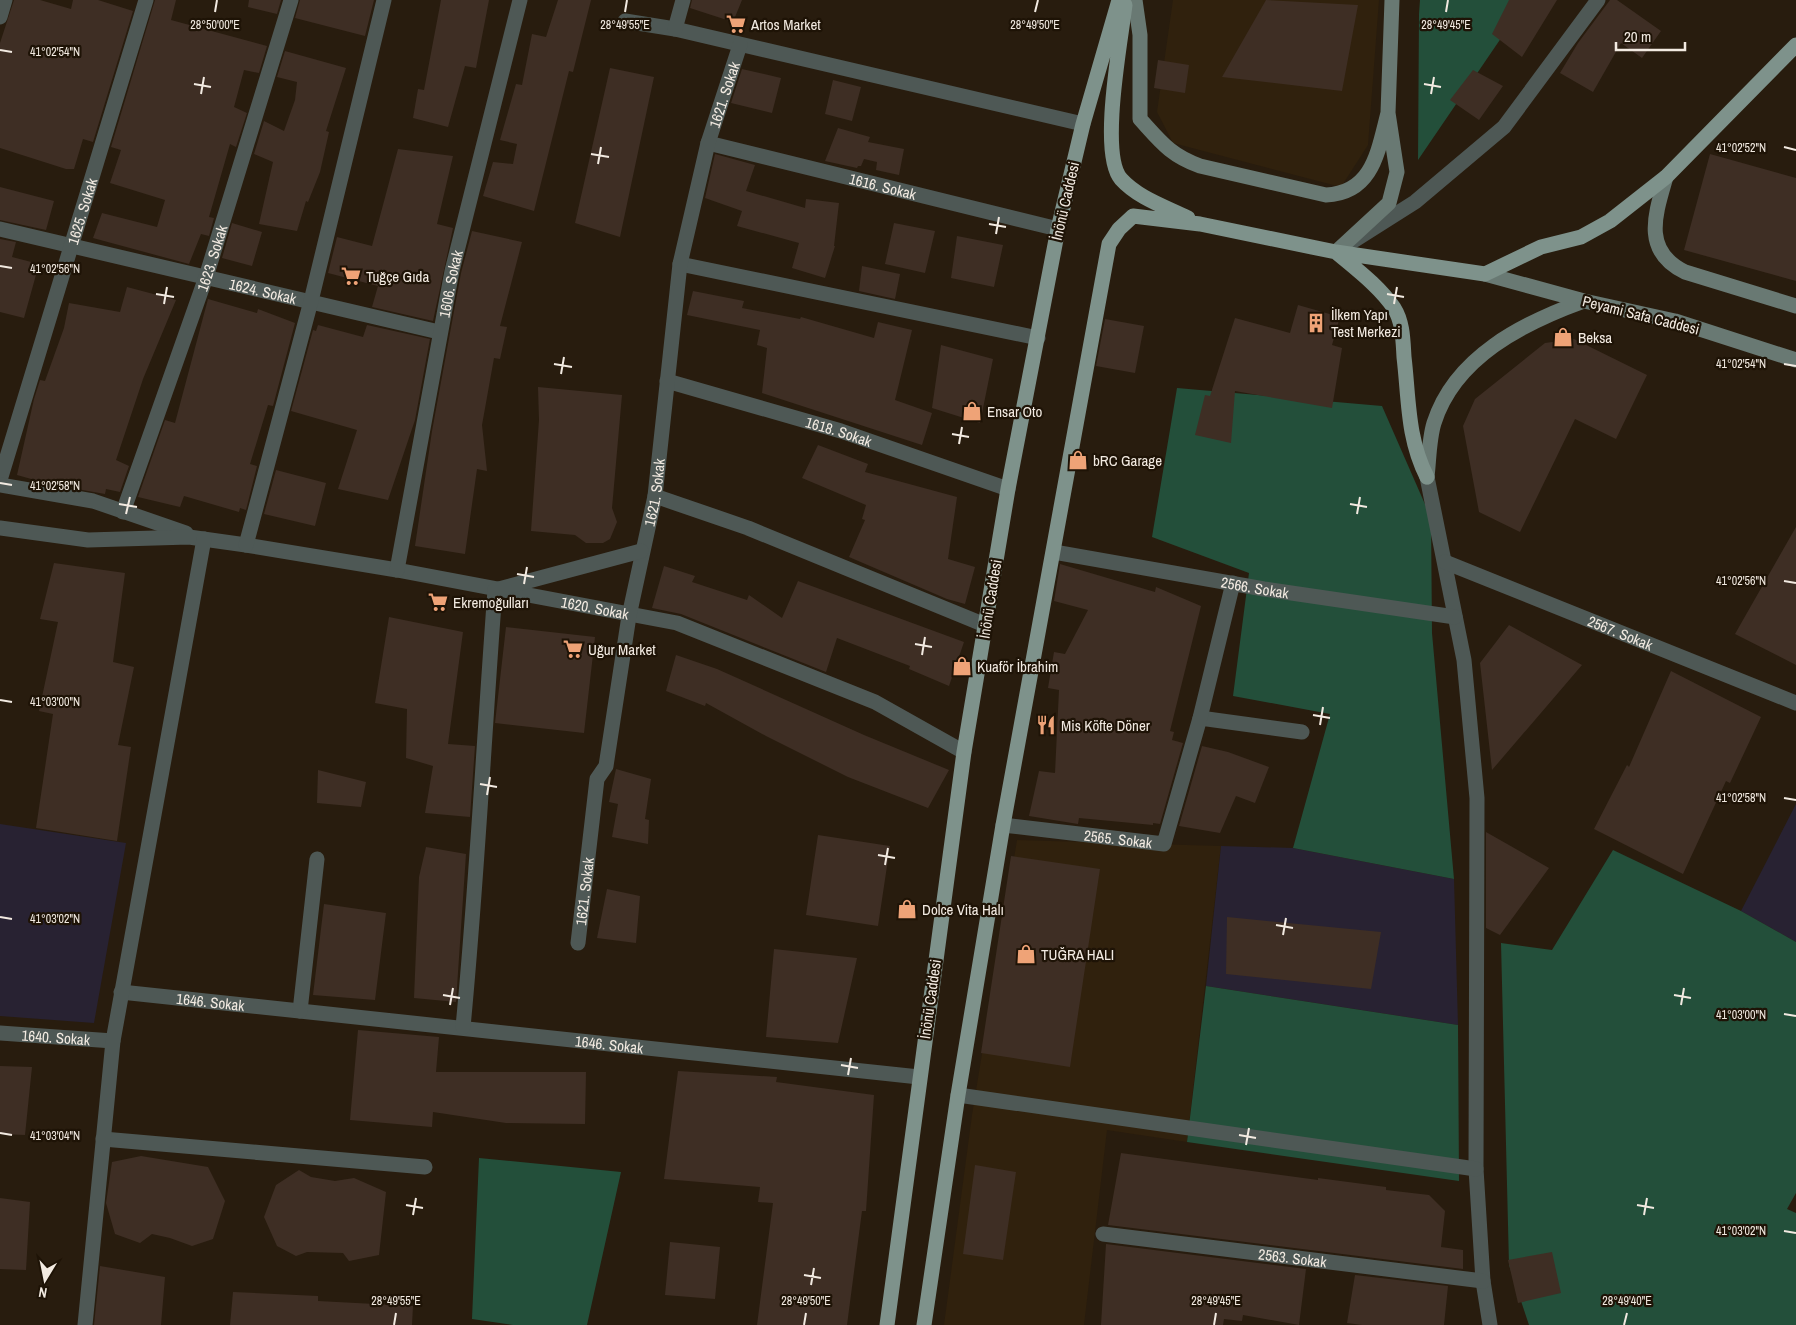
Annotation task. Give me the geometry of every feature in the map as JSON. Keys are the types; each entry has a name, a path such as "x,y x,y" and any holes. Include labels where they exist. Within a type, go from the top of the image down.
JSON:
{"main road":[{"name":"İnönü Caddesi","path":"887,1325 964,752 1008,489 1058,229 1083,124 1119,0"},
{"path":"1126,0 1112,116 1112,159 1120,179 1141,195 1200,224"},
{"path":"1136,0 1140,35 1140,119 1171,153 1184,160 1200,166 1326,195 1340,194 1363,180 1370,170 1377,154 1388,113"},
{"path":"1392,0 1388,113 1397,172 1389,203 1336,252 1378,288 1395,310 1401,328 1412,435 1416,456 1427,477"},
{"path":"1485,274 1541,248 1581,237 1595,231 1610,221 1666,177 1796,45"},
{"path":"1666,177 1655,216 1656,235 1660,251 1670,265 1706,279 1796,306"},
{"path":"924,1325 958,1095 1003,825 1054,552 1070,448 1109,244 1119,229 1134,216 1200,224"},
{"name":"Peyami Safa Caddesi","path":"1200,224 1336,252 1485,274 1584,301 1676,321 1796,360"},
{"path":"1427,477 1433,424 1444,399 1460,375 1494,344 1563,308 1584,301"}],"street":[{"path":"0,17 5,0"},
{"name":"1625. Sokak","path":"0,480 146,0"},
{"name":"1623. Sokak","path":"123,512 206,277 291,0"},
{"path":"246,544 311,301 384,0"},
{"name":"1606. Sokak","path":"397,570 439,332 520,0"},
{"path":"675,29 683,0"},
{"path":"1336,252 1415,202 1504,127 1598,0"},
{"path":"625,21 675,29 1083,124"},
{"name":"1621. Sokak","path":"578,943 597,779 606,766 629,616 641,551 655,496 680,264 708,143 740,45"},
{"name":"1616. Sokak","path":"708,143 1058,229"},
{"name":"1624. Sokak","path":"0,229 439,332"},
{"path":"680,264 1038,338"},
{"name":"1618. Sokak","path":"667,381 841,431 1008,489"},
{"path":"1427,477 1464,660 1477,798 1476,1170 1483,1281 1490,1325"},
{"path":"0,485 93,501 204,539"},
{"path":"655,496 748,528 985,625"},
{"path":"0,528 88,540 189,537 204,539"},
{"path":"85,1325 113,1041 204,539"},
{"name":"1620. Sokak","path":"204,539 246,544 397,570 629,616 677,623 876,702 964,752"},
{"path":"463,1027 475,900 476,842 495,590 641,551"},
{"name":"2566. Sokak","path":"1054,552 1233,583 1455,617"},
{"name":"2567. Sokak","path":"1444,562 1796,703"},
{"name":"2565. Sokak","path":"1003,825 1164,844 1200,718 1233,583"},
{"path":"1200,718 1302,732"},
{"path":"300,1011 317,860"},
{"name":"1646. Sokak","path":"122,992 919,1077"},
{"name":"1640. Sokak","path":"0,1032 113,1041"},
{"path":"958,1095 1476,1170"},
{"path":"103,1139 425,1167"},
{"name":"2563. Sokak","path":"1102,1234 1483,1281"}],"shaded area":[{"path":"1173,0 1379,0 1368,145 1341,187 1173,143 1157,112"},
{"path":"1796,804 1796,942 1741,911"},
{"path":"0,824 126,843 94,1023 0,1016"},
{"path":"1017,840 1221,846 1187,1142 1107,1130 1084,1325 944,1325 972,1115"},
{"path":"1221,846 1293,848 1454,879 1458,1025 1206,986"}],"green space":[{"path":"1420,0 1527,0 1418,160 1419,14"},
{"path":"1177,388 1382,406 1431,518 1432,633 1454,879 1293,848 1330,714 1233,696 1249,573 1152,537"},
{"path":"1613,850 1741,911 1796,942 1796,1193 1787,1209 1796,1213 1796,1325 1529,1325 1509,1265 1501,943 1552,950"},
{"path":"1206,986 1458,1025 1459,1181 1187,1142"},
{"path":"479,1158 621,1172 587,1325 513,1325 472,1319"}],"building":[{"path":"14,0 40,0 71,9 73,0 98,0 133,11 93,142 83,139 74,169 66,169 0,148 0,43"},
{"path":"155,0 176,0 171,20 267,46 259,73 244,70 234,107 247,113 236,147 230,144 209,217 214,218 209,236 201,234 189,264 93,238 102,213 157,227 165,200 110,183 121,150 111,147"},
{"path":"249,0 281,0 277,14 248,7"},
{"path":"300,0 374,0 365,36 295,18"},
{"path":"441,0 489,0 476,68 465,66 448,127 413,118 418,89 424,90"},
{"path":"558,0 591,0 573,72 569,71 534,211 483,196 493,162 513,164 517,144 500,140 516,84 522,85 532,34 546,37"},
{"path":"692,0 742,0 733,22 690,8"},
{"path":"1266,0 1358,5 1342,91 1222,77"},
{"path":"1509,0 1557,0 1522,57 1492,34"},
{"path":"1610,0 1617,0 1661,31 1642,58 1621,43 1593,92 1560,73 1578,43"},
{"path":"285,51 346,68 326,131 329,132 320,172 308,202 306,201 297,231 259,224 273,162 254,154 264,121 284,131 295,100 297,82 277,77"},
{"path":"1158,60 1189,65 1185,93 1154,88"},
{"path":"610,68 654,77 620,237 575,223"},
{"path":"742,69 781,78 772,113 731,103"},
{"path":"1473,70 1503,86 1479,120 1450,100"},
{"path":"833,80 861,87 852,121 825,114"},
{"path":"838,128 870,137 868,142 904,149 899,175 876,170 877,162 864,159 861,166 857,168 825,161"},
{"path":"398,149 453,156 437,224 453,228 433,321 372,307 378,286 328,273 337,237 372,246"},
{"path":"715,154 755,165 746,191 805,208 806,199 839,203 835,246 825,278 792,268 799,243 737,226 742,211 705,198"},
{"path":"1710,154 1796,178 1796,281 1684,250"},
{"path":"0,187 54,201 46,230 0,220"},
{"path":"232,223 262,232 252,266 222,258"},
{"path":"894,223 935,231 925,273 885,264"},
{"path":"472,231 522,242 500,326 507,327 500,359 494,358 482,425 487,471 477,469 465,554 415,546 432,431 461,273"},
{"path":"957,236 1003,245 994,287 951,278"},
{"path":"0,239 16,242 12,257 39,264 24,318 0,312"},
{"path":"862,266 900,274 895,299 859,291"},
{"path":"127,287 176,300 143,379 116,460 129,466 120,492 106,489 105,494 49,484 17,475 34,399 40,380 45,381 64,328 69,303 120,312"},
{"path":"693,291 744,301 742,308 800,319 801,317 874,338 878,322 912,330 895,400 932,413 922,445 762,393 767,348 757,345 760,330 687,315"},
{"path":"208,299 257,313 258,309 295,323 273,406 268,405 250,464 257,466 246,510 240,508 239,512 184,496 180,507 138,497 165,420 175,423"},
{"path":"1298,305 1340,317 1332,345 1342,348 1332,408 1235,391 1231,443 1195,435 1205,395 1210,396 1235,318 1290,333"},
{"path":"1105,319 1144,326 1135,373 1096,366"},
{"path":"318,325 363,337 367,325 430,339 415,420 388,500 338,489 357,430 291,411 313,330 316,331"},
{"path":"1574,339 1647,375 1616,439 1575,419 1520,532 1479,512 1463,426 1475,399 1545,343"},
{"path":"941,345 993,359 980,423 932,408"},
{"path":"538,387 622,395 612,508 617,522 610,539 603,543 586,543 575,535 531,531 539,420"},
{"path":"818,445 868,464 865,472 957,497 948,559 975,567 965,604 947,599 849,557 865,520 862,519 866,505 802,478"},
{"path":"276,470 326,483 315,526 264,514"},
{"path":"1796,527 1796,665 1735,634"},
{"path":"54,563 125,573 113,662 134,667 118,745 131,747 117,841 36,828 53,714 39,711 58,622 40,619"},
{"path":"1060,564 1155,592 1156,587 1201,606 1170,731 1174,732 1172,740 1183,743 1160,824 1153,823 1153,825 1079,818 1078,824 1029,816 1039,771 1055,773 1059,690 1048,688 1054,652 1065,654 1088,610 1054,601"},
{"path":"664,566 695,576 692,582 747,600 749,595 782,618 798,581 964,642 949,686 909,669 910,666 837,638 826,672 681,614 652,608"},
{"path":"389,617 463,632 448,744 475,746 470,817 425,813 433,766 406,758 407,709 375,703"},
{"path":"1509,625 1582,665 1492,770 1480,663"},
{"path":"506,627 595,637 584,733 495,723"},
{"path":"676,655 717,669 864,735 949,770 928,808 848,777 766,736 706,703 705,706 666,691"},
{"path":"1671,671 1761,717 1730,783 1726,781 1683,874 1594,829 1627,765 1629,767"},
{"path":"1202,746 1228,752 1269,767 1255,803 1236,796 1220,833 1179,826"},
{"path":"616,769 651,779 645,819 649,820 648,844 612,837 618,804 609,802"},
{"path":"318,770 366,782 361,807 317,803"},
{"path":"1486,832 1549,868 1500,935 1486,928"},
{"path":"818,835 890,846 878,926 806,915"},
{"path":"426,847 466,854 456,1002 414,998 419,877"},
{"path":"1011,856 1100,869 1070,1067 981,1053"},
{"path":"607,889 640,896 636,943 597,938"},
{"path":"324,904 386,913 375,1000 313,995"},
{"path":"1227,917 1381,932 1371,989 1226,974"},
{"path":"774,949 857,958 838,1043 766,1037"},
{"path":"358,1030 439,1037 436,1072 586,1072 585,1124 506,1123 433,1112 432,1127 350,1120"},
{"path":"0,1066 32,1067 25,1135 0,1134"},
{"path":"678,1071 777,1077 776,1082 874,1095 866,1211 862,1211 847,1325 757,1325 773,1203 758,1202 760,1187 664,1179"},
{"path":"1121,1153 1318,1180 1318,1178 1386,1187 1386,1190 1429,1195 1445,1211 1441,1247 1463,1250 1463,1269 1108,1225"},
{"path":"141,1156 208,1167 225,1201 213,1239 192,1246 152,1234 140,1243 115,1234 106,1203 112,1162"},
{"path":"975,1165 1016,1172 1003,1260 963,1254"},
{"path":"299,1170 311,1177 335,1181 354,1178 386,1192 379,1255 349,1261 343,1253 307,1252 296,1256 277,1246 264,1217 276,1185"},
{"path":"0,1198 30,1202 26,1270 0,1269"},
{"path":"670,1242 720,1247 715,1299 665,1295"},
{"path":"1106,1244 1306,1269 1299,1325 1243,1315 1242,1321 1224,1319 1223,1325 1101,1325"},
{"path":"1552,1252 1561,1293 1518,1303 1508,1260"},
{"path":"100,1266 165,1277 161,1325 94,1325"},
{"path":"1355,1275 1448,1286 1444,1325 1362,1325 1347,1323"},
{"path":"233,1292 318,1296 318,1301 413,1306 412,1325 230,1325"}],"place":[{"name":"Artos Market","path":"736,24"},
{"name":"Tuğçe Gıda","path":"351,276"},
{"name":"İlkem Yapı Test Merkezi","path":"1316,323"},
{"name":"Beksa","path":"1563,337"},
{"name":"Ensar Oto","path":"972,411"},
{"name":"bRC Garage","path":"1078,460"},
{"name":"Ekremoğulları","path":"438,602"},
{"name":"Uğur Market","path":"573,649"},
{"name":"Kuaför İbrahim","path":"962,666"},
{"name":"Mis Köfte Döner","path":"1046,725"},
{"name":"Dolce Vita Halı","path":"907,909"},
{"name":"TUĞRA HALI","path":"1026,954"}]}
